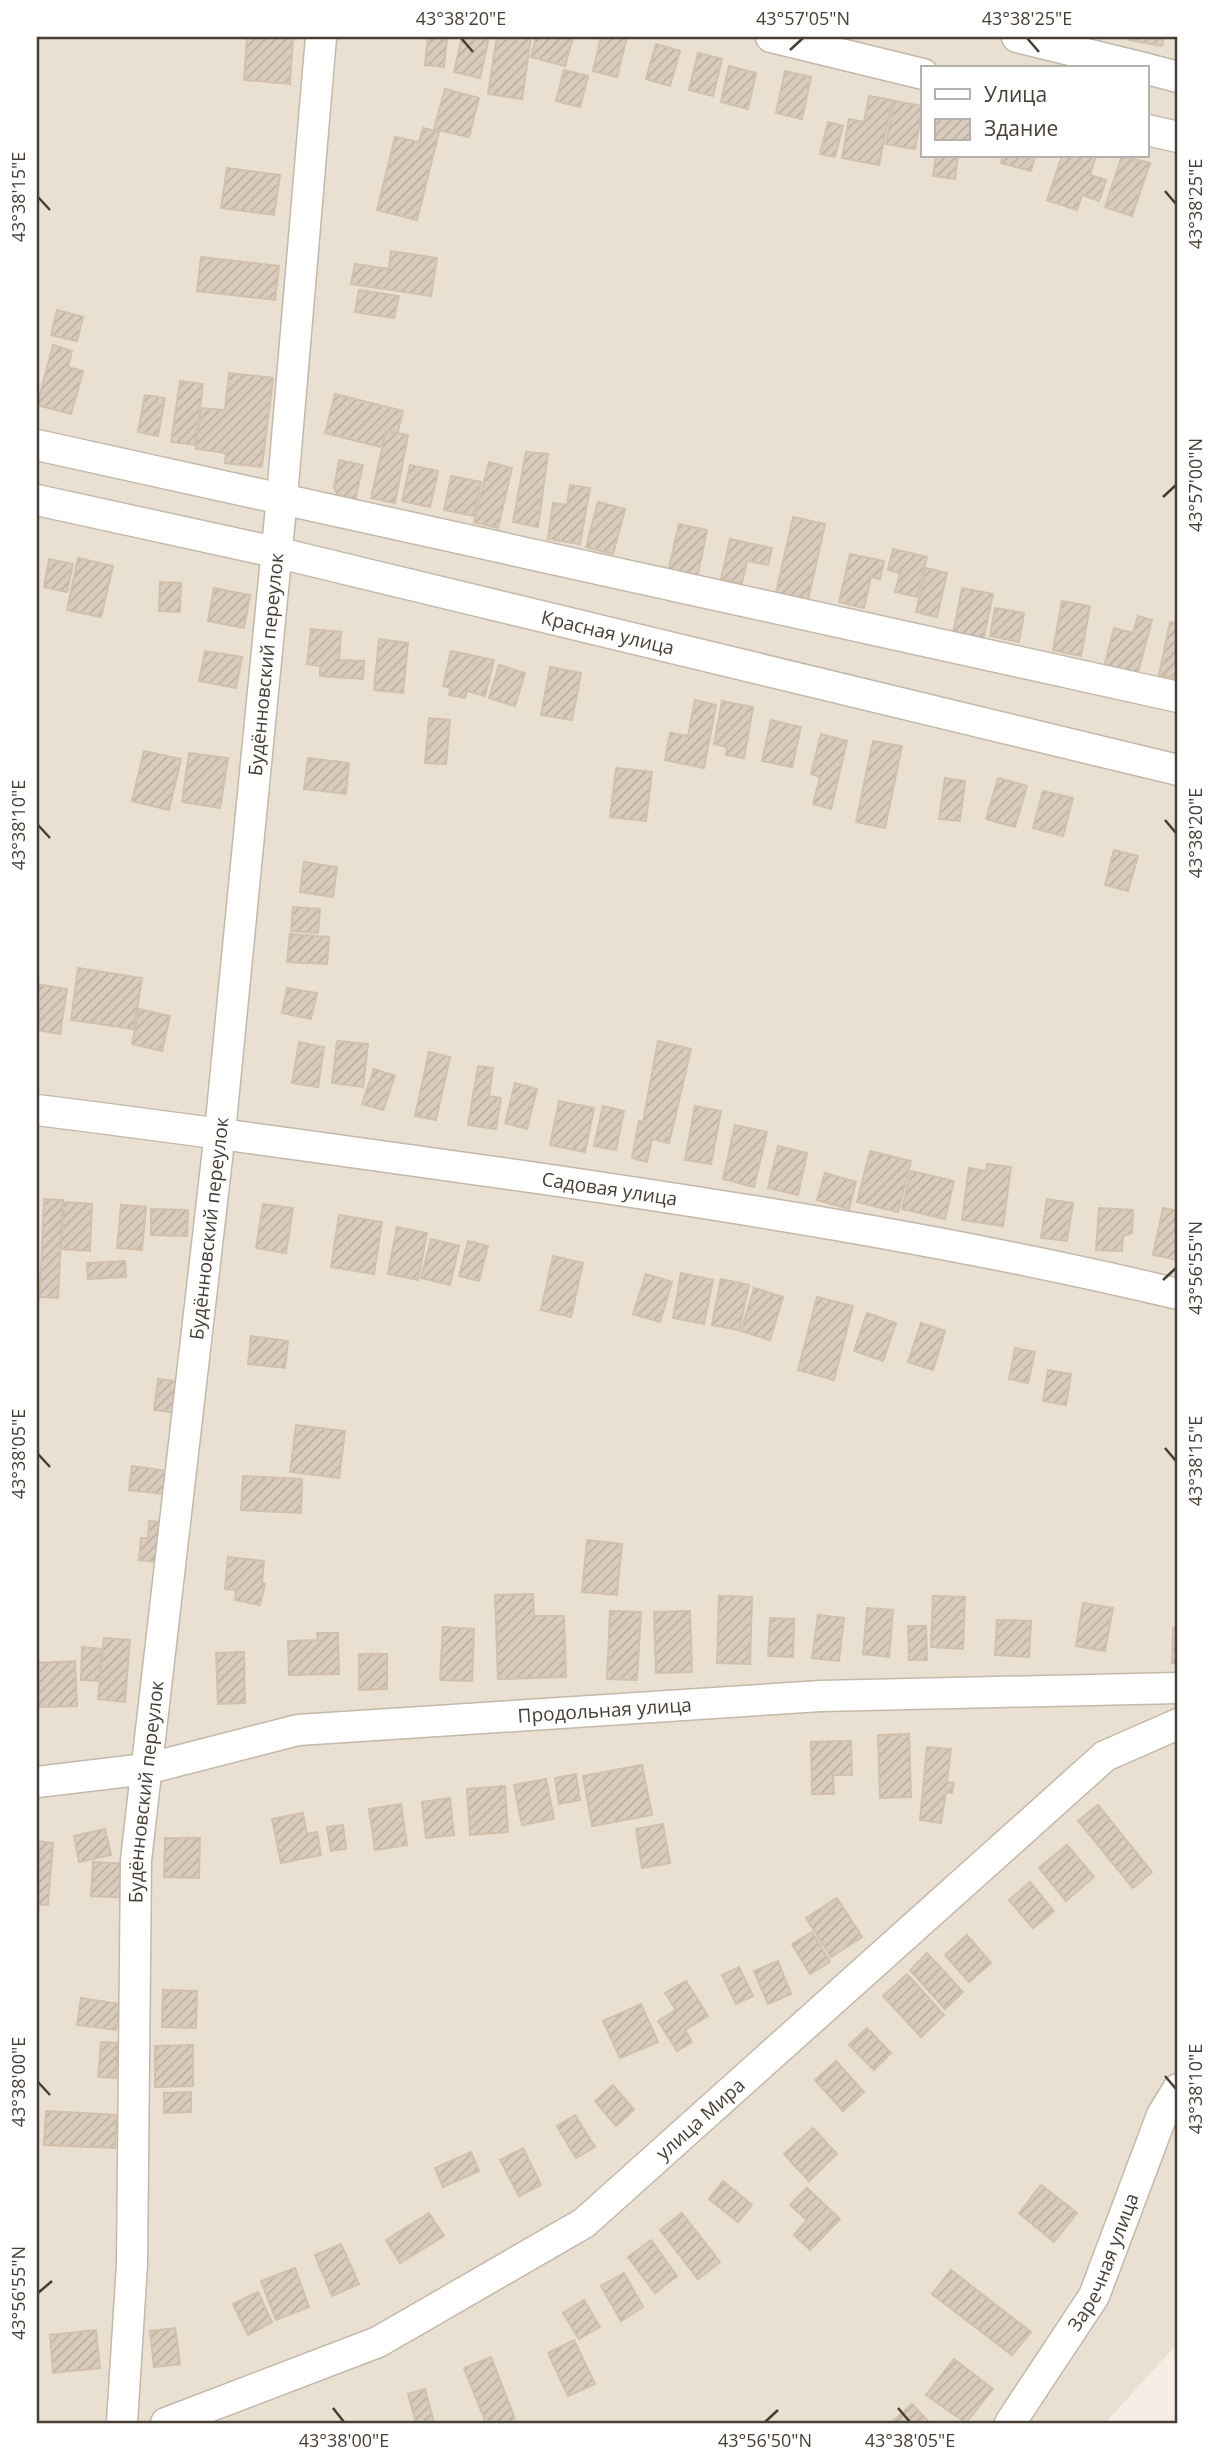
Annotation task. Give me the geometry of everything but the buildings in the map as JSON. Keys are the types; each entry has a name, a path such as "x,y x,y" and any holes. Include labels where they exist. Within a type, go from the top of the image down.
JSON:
{"street":[{"name":"Будённовский переулок","path":"122,2423 132,2264 135,1860 220,1132 282,496 321,37"},
{"path":"771,37 921,74"},
{"path":"1017,37 1134,66"},
{"path":"1148,70 1178,77"},
{"path":"1148,130 1178,137"},
{"path":"37,444 282,496 1178,697"},
{"name":"Красная улица","path":"37,500 275,552 1178,770"},
{"name":"Садовая улица","path":"37,1110 220,1132 763,1211 1097,1274 1178,1294"},
{"name":"Продольная улица","path":"37,1782 146,1769 298,1730 821,1696 1178,1688"},
{"name":"улица Мира","path":"166,2423 377,2342 584,2223 1105,1756 1178,1724"},
{"name":"Заречная улица","path":"1010,2423 1094,2296 1162,2115 1178,2089"}],"shaded area":[{"path":"37,37 1178,37 1178,2343 1105,2423 37,2423"}]}
